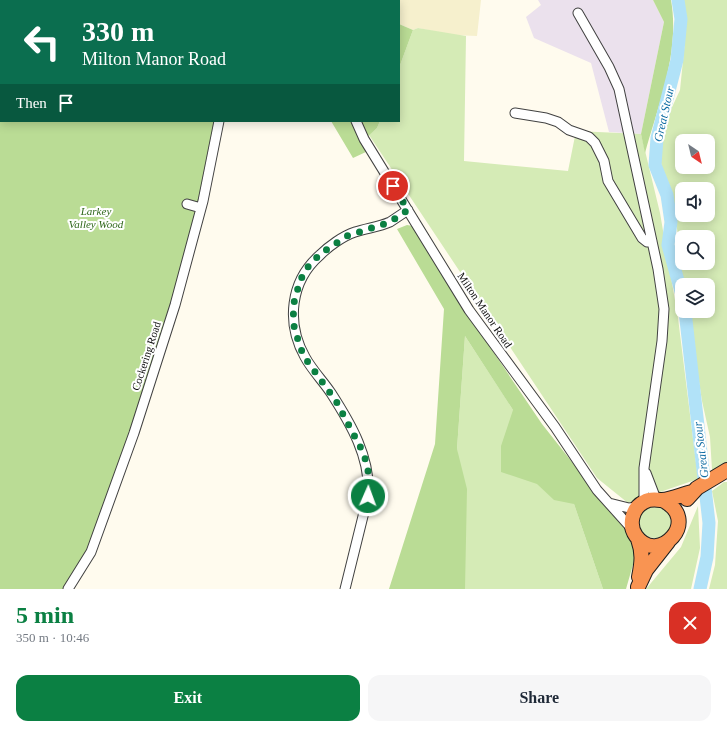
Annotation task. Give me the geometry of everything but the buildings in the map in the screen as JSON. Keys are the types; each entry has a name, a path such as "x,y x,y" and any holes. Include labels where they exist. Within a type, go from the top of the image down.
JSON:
{"highway":[{"path":"637,588 646,570 677,532 678,518 683,505 695,490 727,470"},
{"path":"637,588 643,557 635,534 633,514 650,502 695,490"},
{"path":"650,502 673,507 678,518"},
{"path":"635,534 643,543 655,546 668,542"}],"street":[{"path":"578,12 609,67 619,89 652,241 664,309 662,341 644,468 650,502 629,508 609,503"},
{"path":"515,113 546,118 558,122 569,130 589,137 600,151 608,181 642,238 647,242 652,241"},
{"name":"Cockering Road","path":"68,589 91,552 134,433 175,305 201,208 219,122"},
{"name":"Milton Manor Road","path":"356,122 364,139 469,310 555,427 575,460 635,534"},
{"path":"187,204 201,208"},
{"path":"345,589 366,508 369,475 360,445 336,401 305,358 300,347 293,321 295,296 306,269 330,246 354,232 390,222 408,210"},
{"path":"631,219 646,215"}],"shaded area":[{"path":"400,0 481,0 477,36 453,35 418,28 413,30 400,24"},
{"path":"538,0 653,0 664,22 641,134 609,132 591,63 534,38 526,17 541,5"}],"green space":[{"path":"653,0 671,0 673,39 667,77 645,153 641,134 664,22"},
{"path":"683,0 727,0 727,463 712,470 710,437 702,401 689,318 715,318 715,278 682,278 681,270 715,270 715,230 677,230 676,222 715,222 715,182 675,182 675,217 672,200 662,169 659,150 665,135 667,118 680,90 685,41"},
{"path":"400,24 413,30 400,65"},
{"path":"418,28 466,36 464,161 568,171 576,131 641,134 660,213 675,300 675,318 678,318 698,479 628,503 597,478 369,135 377,128 380,122 400,122 400,65 413,30"},
{"name":"Larkey Valley Wood","path":"0,122 219,122 216,140 170,310 132,432 89,551 65,589 0,589"},
{"path":"332,122 380,122 377,128 363,141 368,151 353,158"},
{"path":"407,225 413,226 461,304 542,424 613,514 627,528 636,554 626,589 603,589 574,504 554,500 537,484 501,472 501,446 513,410 465,336 457,449 467,489 465,589 389,589 435,444 444,309 397,229"},
{"path":"465,336 574,504 603,589 465,589 457,449"},
{"path":"724,482 727,482 727,589 709,589 715,565 718,521 712,491"},
{"path":"652,506 658,506 667,510 671,522 667,534 658,538 652,538 643,534 639,525 639,519 643,510"},
{"path":"698,506 700,548 691,589 646,589 681,547"}],"waterway":[{"name":"Great Stour","path":"677,278 668,245 671,222 667,195 655,165 657,138 677,60 681,19 678,0"},
{"name":"Great Stour","path":"686,318 709,523 707,557 700,589"}],"route":[{"path":"368,496 369,475 364,454 336,401 305,358 296,337 293,306 300,281 306,269 320,254 330,246 354,232 390,222 408,210 393,186"}]}
